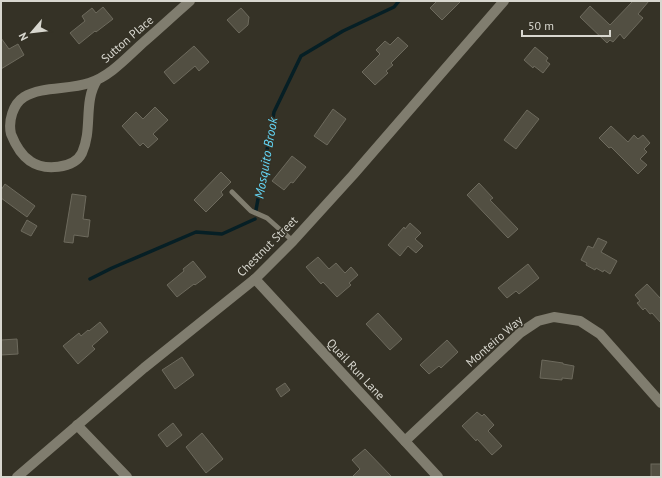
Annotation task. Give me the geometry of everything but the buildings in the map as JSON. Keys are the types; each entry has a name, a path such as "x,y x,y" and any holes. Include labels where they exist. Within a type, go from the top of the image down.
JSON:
{"street":[{"name":"Sutton Place","path":"97,80 93,86 90,97 89,126 85,143 82,153 78,159 69,165 53,166 39,166 30,161 20,151 10,130 14,107 18,102 34,92 90,83 104,76 121,63 190,1"},
{"name":"Chestnut Street","path":"17,477 144,368 256,279 353,175 504,1"},
{"name":"Quail Run Lane","path":"256,279 438,477"},
{"name":"Monteiro Way","path":"405,441 520,333 538,321 554,317 580,320 600,334 661,403"},
{"path":"77,424 127,477"}],"lane":[{"path":"232,192 251,211 267,218 293,241"}],"waterway":[{"name":"Mosquito Brook","path":"256,210 274,112 301,56 343,31 394,7 399,1"},
{"name":"Mosquito Brook","path":"90,279 196,232 222,234 255,219"}]}
